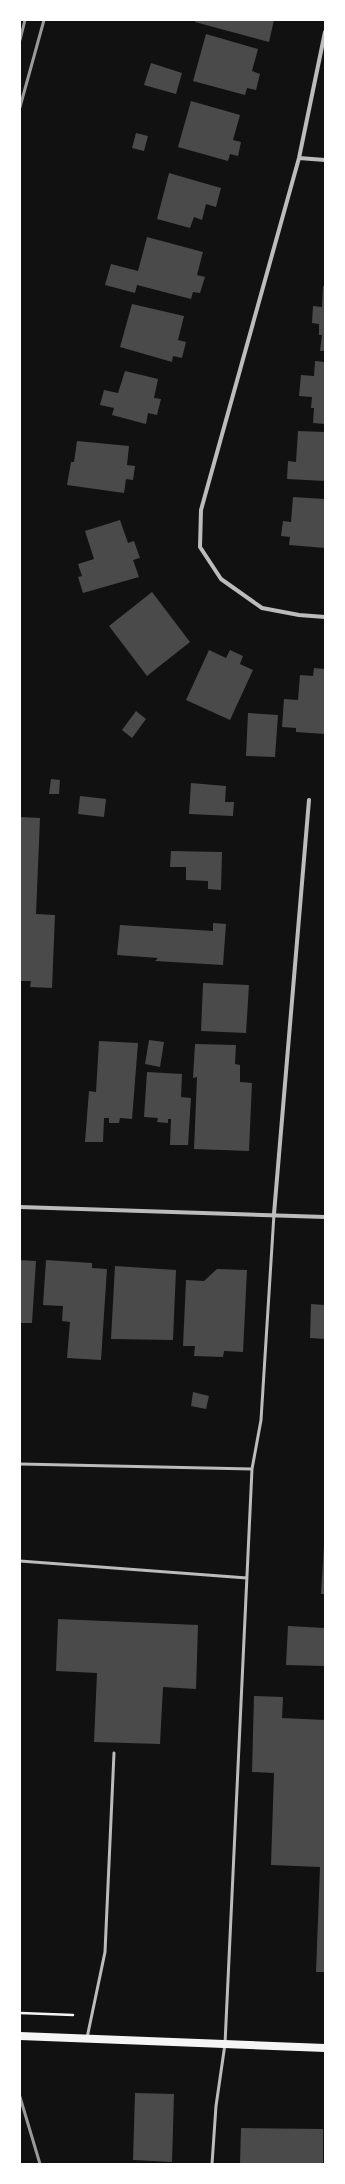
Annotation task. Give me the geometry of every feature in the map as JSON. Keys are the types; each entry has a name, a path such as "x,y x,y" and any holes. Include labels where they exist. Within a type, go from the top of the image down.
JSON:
{"main road":[{"path":"20,2036 325,2048"}],"street":[{"path":"325,32 299,158 201,510 200,548 221,579 262,608 300,615 325,617"},
{"path":"299,158 325,160"},
{"path":"274,1214 309,800"},
{"path":"20,1207 274,1214 325,1217"}],"lane":[{"path":"212,2164 216,2106 224,2044 252,1469 261,1420 274,1214"},
{"path":"20,1464 252,1469"},
{"path":"20,1561 247,1578"},
{"path":"87,2038 105,1952 114,1753"}],"path":[{"path":"20,2014 92,2015"}],"building":[{"path":"196,20 274,20 269,42 195,22"},
{"path":"206,34 258,49 252,71 260,74 256,90 247,88 245,95 193,81"},
{"path":"151,63 182,73 176,94 144,85"},
{"path":"191,101 240,115 233,140 241,142 238,156 230,154 228,161 178,147"},
{"path":"136,133 148,136 144,151 132,148"},
{"path":"169,173 221,188 216,207 206,204 202,220 194,217 190,228 157,219"},
{"path":"147,237 203,252 197,275 205,277 200,293 193,292 191,299 137,285 135,293 105,285 111,264 138,271"},
{"path":"323,286 325,286 325,351 320,351 322,335 319,335 319,324 312,323 313,306 322,307"},
{"path":"132,304 184,316 178,340 186,342 182,358 173,356 172,362 120,347"},
{"path":"315,361 325,362 325,424 313,423 314,408 311,408 312,397 299,396 301,375 314,376"},
{"path":"125,371 158,379 154,398 161,399 157,415 148,413 146,424 112,415 114,408 100,405 104,390 118,393"},
{"path":"298,431 325,432 325,481 287,479 288,461 296,462"},
{"path":"77,441 129,446 127,465 135,466 133,480 126,479 124,493 67,485 71,462 74,462"},
{"path":"293,497 325,499 325,548 289,545 290,537 281,536 283,521 291,522"},
{"path":"120,520 128,543 134,541 140,558 133,560 139,577 83,593 78,577 82,576 78,564 94,559 85,531"},
{"path":"152,592 190,642 147,676 109,626"},
{"path":"209,650 226,658 230,650 243,656 240,664 253,670 230,720 186,700"},
{"path":"314,668 325,669 325,734 296,732 296,728 282,727 284,699 298,700 300,675 313,676"},
{"path":"136,711 146,719 132,738 122,730"},
{"path":"248,713 278,715 275,757 246,756"},
{"path":"51,779 60,780 59,794 49,794"},
{"path":"191,783 226,786 225,802 234,802 233,816 189,814"},
{"path":"80,796 106,799 104,817 78,814"},
{"path":"20,817 40,818 36,914 55,915 52,988 30,987 31,981 20,981"},
{"path":"171,851 222,852 221,890 208,889 208,881 186,880 186,867 170,867"},
{"path":"213,923 226,924 223,965 155,961 158,958 117,955 120,925 213,931"},
{"path":"203,983 249,985 246,1033 201,1031"},
{"path":"149,1040 164,1042 160,1067 145,1064"},
{"path":"99,1041 138,1043 132,1119 120,1118 119,1123 109,1123 109,1118 104,1118 103,1142 85,1142 89,1091 96,1092"},
{"path":"195,1044 236,1045 235,1064 240,1065 240,1082 252,1083 249,1151 194,1149 197,1077 193,1078"},
{"path":"147,1072 182,1074 181,1097 191,1098 188,1145 170,1145 171,1119 168,1119 168,1123 157,1122 158,1118 144,1117"},
{"path":"20,1260 36,1261 32,1323 20,1323"},
{"path":"46,1260 92,1263 92,1268 107,1269 101,1360 67,1358 70,1322 62,1321 63,1306 43,1305"},
{"path":"115,1266 176,1270 173,1340 111,1339"},
{"path":"217,1269 247,1270 243,1352 224,1351 223,1357 194,1356 195,1346 183,1346 186,1280 204,1281"},
{"path":"311,1304 325,1305 325,1339 310,1338"},
{"path":"193,1392 209,1396 206,1409 191,1406"},
{"path":"324,1545 325,1594 321,1594"},
{"path":"58,1619 198,1625 196,1689 163,1687 160,1744 94,1742 97,1673 56,1671"},
{"path":"288,1626 325,1628 325,1666 286,1665"},
{"path":"254,1696 283,1697 282,1718 325,1720 325,1972 316,1972 320,1867 271,1865 274,1773 252,1772"},
{"path":"135,2093 174,2094 172,2162 133,2160"},
{"path":"241,2128 323,2129 323,2164 240,2164"}],"railway":[{"path":"20,40 25,20"},
{"path":"20,107 44,20"},
{"path":"20,2097 40,2164"}]}
